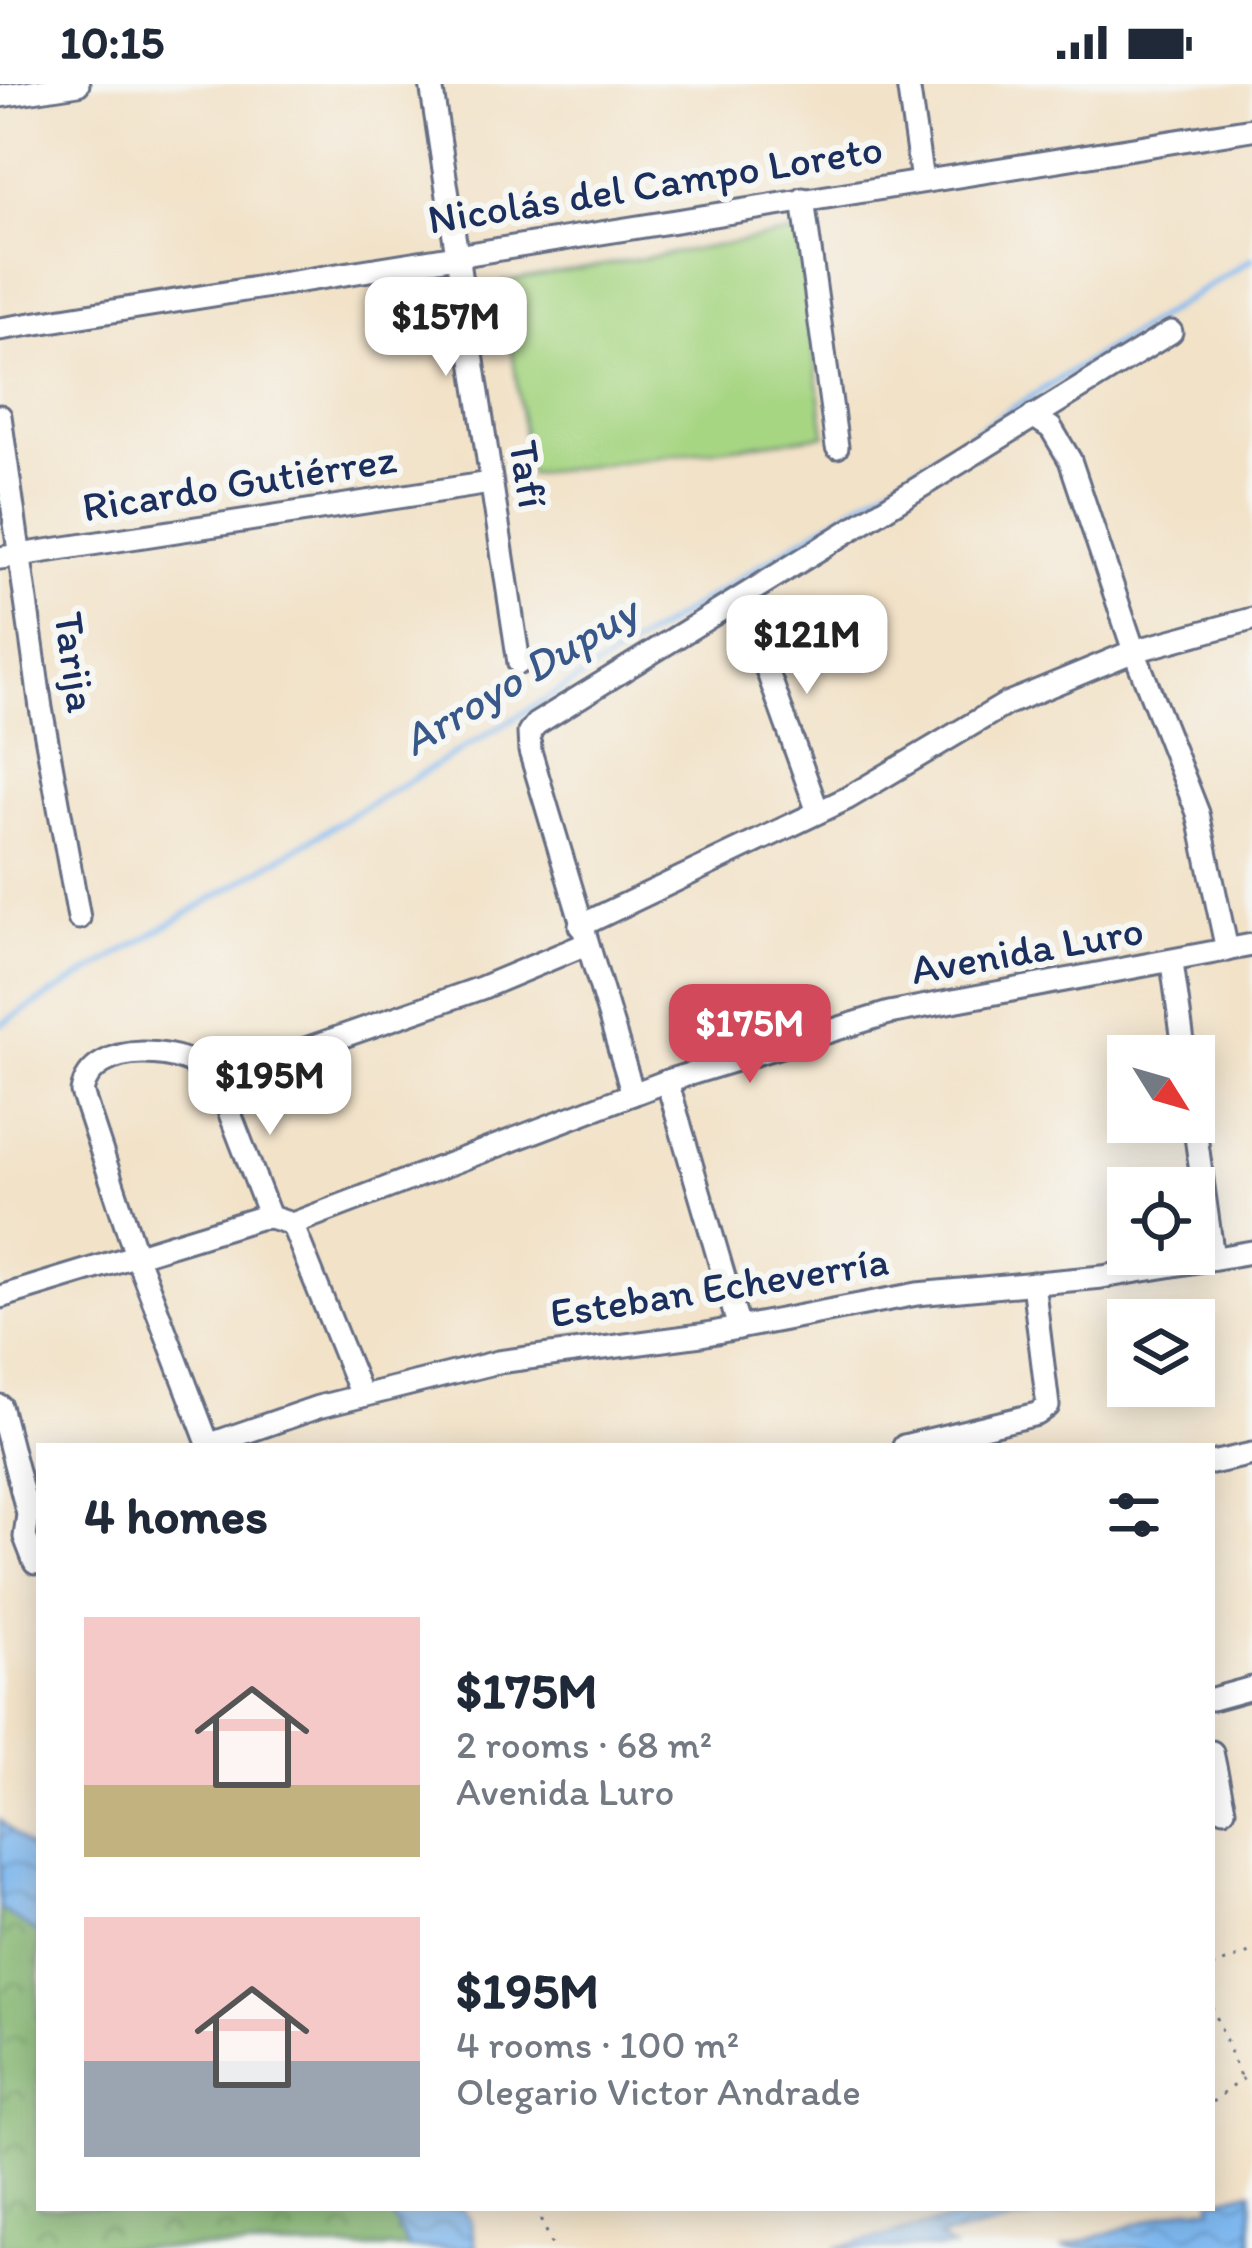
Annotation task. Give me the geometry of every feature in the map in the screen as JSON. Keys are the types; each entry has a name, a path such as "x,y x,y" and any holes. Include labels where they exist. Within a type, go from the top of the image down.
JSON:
{"street":[{"path":"0,96 79,84"},
{"name":"Tafí","path":"430,84 519,663"},
{"path":"908,84 922,181"},
{"name":"Nicolás del Campo Loreto","path":"0,329 1252,129"},
{"path":"803,199 836,447"},
{"path":"633,1094 583,935 530,751 529,733 536,724 1171,332"},
{"name":"Tarija","path":"0,416 11,556 79,918"},
{"path":"1033,416 1051,428 1070,460 1134,651 1198,813 1227,950"},
{"name":"Ricardo Gutiérrez","path":"11,556 490,483"},
{"path":"742,600 818,812"},
{"path":"217,1080 493,984 887,777 1006,704 1134,651 1252,620"},
{"name":"Avenida Luro","path":"292,1224 667,1081 890,1013 1252,945"},
{"path":"1172,963 1182,1035"},
{"path":"207,1443 136,1255 82,1092 88,1073 116,1056 191,1059 217,1080 270,1217"},
{"path":"667,1081 739,1328"},
{"path":"0,1297 270,1217 292,1224 361,1395"},
{"name":"Esteban Echeverría","path":"1215,1258 1252,1252"},
{"name":"Esteban Echeverría","path":"217,1443 361,1395 540,1354 739,1328 917,1294 1116,1275"},
{"path":"916,1443 1037,1414 1048,1406 1034,1283"},
{"path":"0,1406 28,1514 25,1537 35,1563"},
{"path":"1215,1461 1252,1454"},
{"path":"1215,1698 1252,1688"},
{"path":"1215,1766 1224,1809"}],"path":[{"path":"1215,1966 1252,1952"},
{"path":"1215,2014 1241,2079"},
{"path":"1215,2100 1252,2071"},
{"path":"538,2211 553,2248"}],"green space":[{"path":"798,232 825,435 529,474 503,282"},
{"path":"0,1909 36,1932 36,2211 390,2211 408,2248 0,2248"}],"water":[{"path":"0,1820 36,1855 36,1932 0,1909"},
{"path":"1252,2191 1252,2248 1062,2248 1177,2211 1215,2211 1215,2200"},
{"path":"390,2211 464,2211 470,2220 476,2248 408,2248"},
{"path":"986,2211 1061,2211 938,2238 952,2248 835,2248"}],"waterway":[{"name":"Arroyo Dupuy","path":"0,1025 540,703 1252,259"}]}
